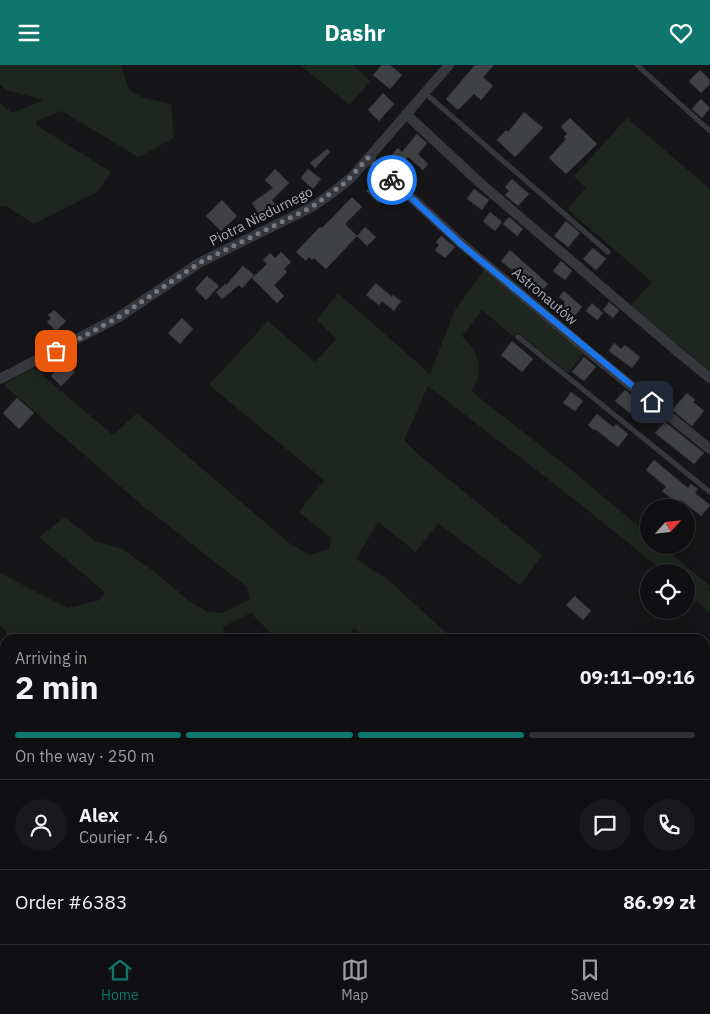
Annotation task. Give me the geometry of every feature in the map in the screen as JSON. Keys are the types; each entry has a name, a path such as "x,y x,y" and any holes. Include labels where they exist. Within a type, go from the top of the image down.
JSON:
{"street":[{"name":"Piotra Niedurnego","path":"0,379 119,317 199,263 312,207 346,182 449,65"},
{"path":"406,114 479,183 710,378"},
{"name":"Astronautów","path":"368,158 462,245 593,355 710,449"}],"lane":[{"path":"636,65 710,131"},
{"path":"424,93 608,252"},
{"path":"518,337 710,493"}],"shaded area":[{"path":"0,65 121,65 129,90 144,98 171,104 174,138 138,157 62,111 36,121 36,125 111,172 97,192 34,224 6,206 0,207 0,103 12,113 44,100 6,90 0,84"},
{"path":"300,65 353,65 370,81 350,105"},
{"path":"627,118 710,189 710,371 631,306 652,282 567,209 586,188 574,176"},
{"path":"485,269 585,352 568,373 518,333 513,336 482,310 462,336 473,349 479,371 478,378 471,391 569,468 640,527 640,553 428,386 404,440 420,456 542,555 520,585 438,523 416,552 378,522 356,559 387,579 448,634 361,634 354,628 349,634 272,634 251,613 223,627 224,634 7,634 6,630 0,626 0,573 67,608 100,600 105,592 39,537 65,517 95,541 122,549 155,572 188,600 208,612 222,613 250,599 247,587 143,506 4,385 33,367 113,435 137,413 289,543 310,555 329,549 331,538 299,512 324,480 209,385 268,321 315,362 336,339 317,320 338,293 430,374 454,312"},
{"path":"642,554 672,554 684,564 654,564"},
{"path":"695,573 710,586 710,613 695,600"}],"building":[{"path":"382,65 390,65 402,75 390,89 373,75"},
{"path":"475,65 494,65 483,77 493,86 481,100 474,94 458,110 446,99"},
{"path":"700,70 710,80 710,84 701,93 689,81"},
{"path":"383,93 394,104 379,121 368,110"},
{"path":"701,99 710,108 702,118 692,109"},
{"path":"524,112 543,128 515,157 497,140 506,130 508,132"},
{"path":"570,118 597,144 566,174 549,158 566,139 564,137 567,134 561,127"},
{"path":"417,134 427,143 418,154 428,164 423,170 408,157 397,168 388,159 398,148 402,152"},
{"path":"327,149 330,152 315,168 310,163"},
{"path":"275,169 289,183 272,200 276,206 261,217 252,203 273,188 265,180"},
{"path":"308,169 321,179 313,189 301,178"},
{"path":"379,178 391,189 378,203 366,191"},
{"path":"512,179 529,194 518,206 505,195 509,191 505,187"},
{"path":"474,189 489,200 482,210 467,199"},
{"path":"352,197 362,207 345,224 357,236 326,269 314,258 312,260 309,257 306,261 296,252"},
{"path":"222,200 237,216 221,231 206,216"},
{"path":"490,212 502,222 495,231 483,221"},
{"path":"509,217 523,229 517,236 503,224"},
{"path":"566,221 580,233 568,247 554,236"},
{"path":"365,227 376,237 367,246 357,236"},
{"path":"441,236 455,247 445,258 435,250 439,245 436,242"},
{"path":"593,248 606,259 596,270 583,259"},
{"path":"510,250 548,284 538,295 526,284 528,281 514,268 512,270 501,261"},
{"path":"281,252 291,262 284,269 287,272 274,285 284,296 277,303 252,278 267,264 263,260 270,253 275,258"},
{"path":"561,261 572,271 565,280 553,271"},
{"path":"243,266 254,275 242,288 239,285 222,299 216,292 226,285"},
{"path":"207,276 219,286 206,300 195,289"},
{"path":"376,283 392,297 393,295 401,301 394,311 382,301 379,305 366,295"},
{"path":"564,291 582,307 572,319 560,308 565,302 559,297"},
{"path":"609,302 619,310 613,318 603,310"},
{"path":"592,303 603,313 597,320 586,311"},
{"path":"54,310 66,321 56,331 47,322 51,318 48,315"},
{"path":"182,318 193,329 180,344 168,333"},
{"path":"512,341 533,359 522,372 501,355"},
{"path":"614,343 621,349 625,345 640,357 632,368 609,351"},
{"path":"584,357 596,367 584,381 572,372"},
{"path":"65,361 75,372 61,386 51,376"},
{"path":"625,390 651,410 649,413 639,405 631,414 615,401"},
{"path":"571,392 583,401 575,411 563,403"},
{"path":"687,393 695,400 693,402 704,411 692,426 672,410"},
{"path":"17,398 34,413 19,429 3,413"},
{"path":"597,414 613,427 616,424 628,434 618,447 588,425"},
{"path":"665,422 704,453 694,464 655,433"},
{"path":"654,460 688,488 691,484 698,489 695,493 710,505 701,516 695,511 695,499 672,499 662,491 666,487 646,470"},
{"path":"575,596 591,611 583,620 566,605"}],"way so far":[{"path":"56,351 119,317 199,263 312,207 352,177 368,158 392,180"}],"route":[{"path":"392,180 462,245 652,402"}]}
